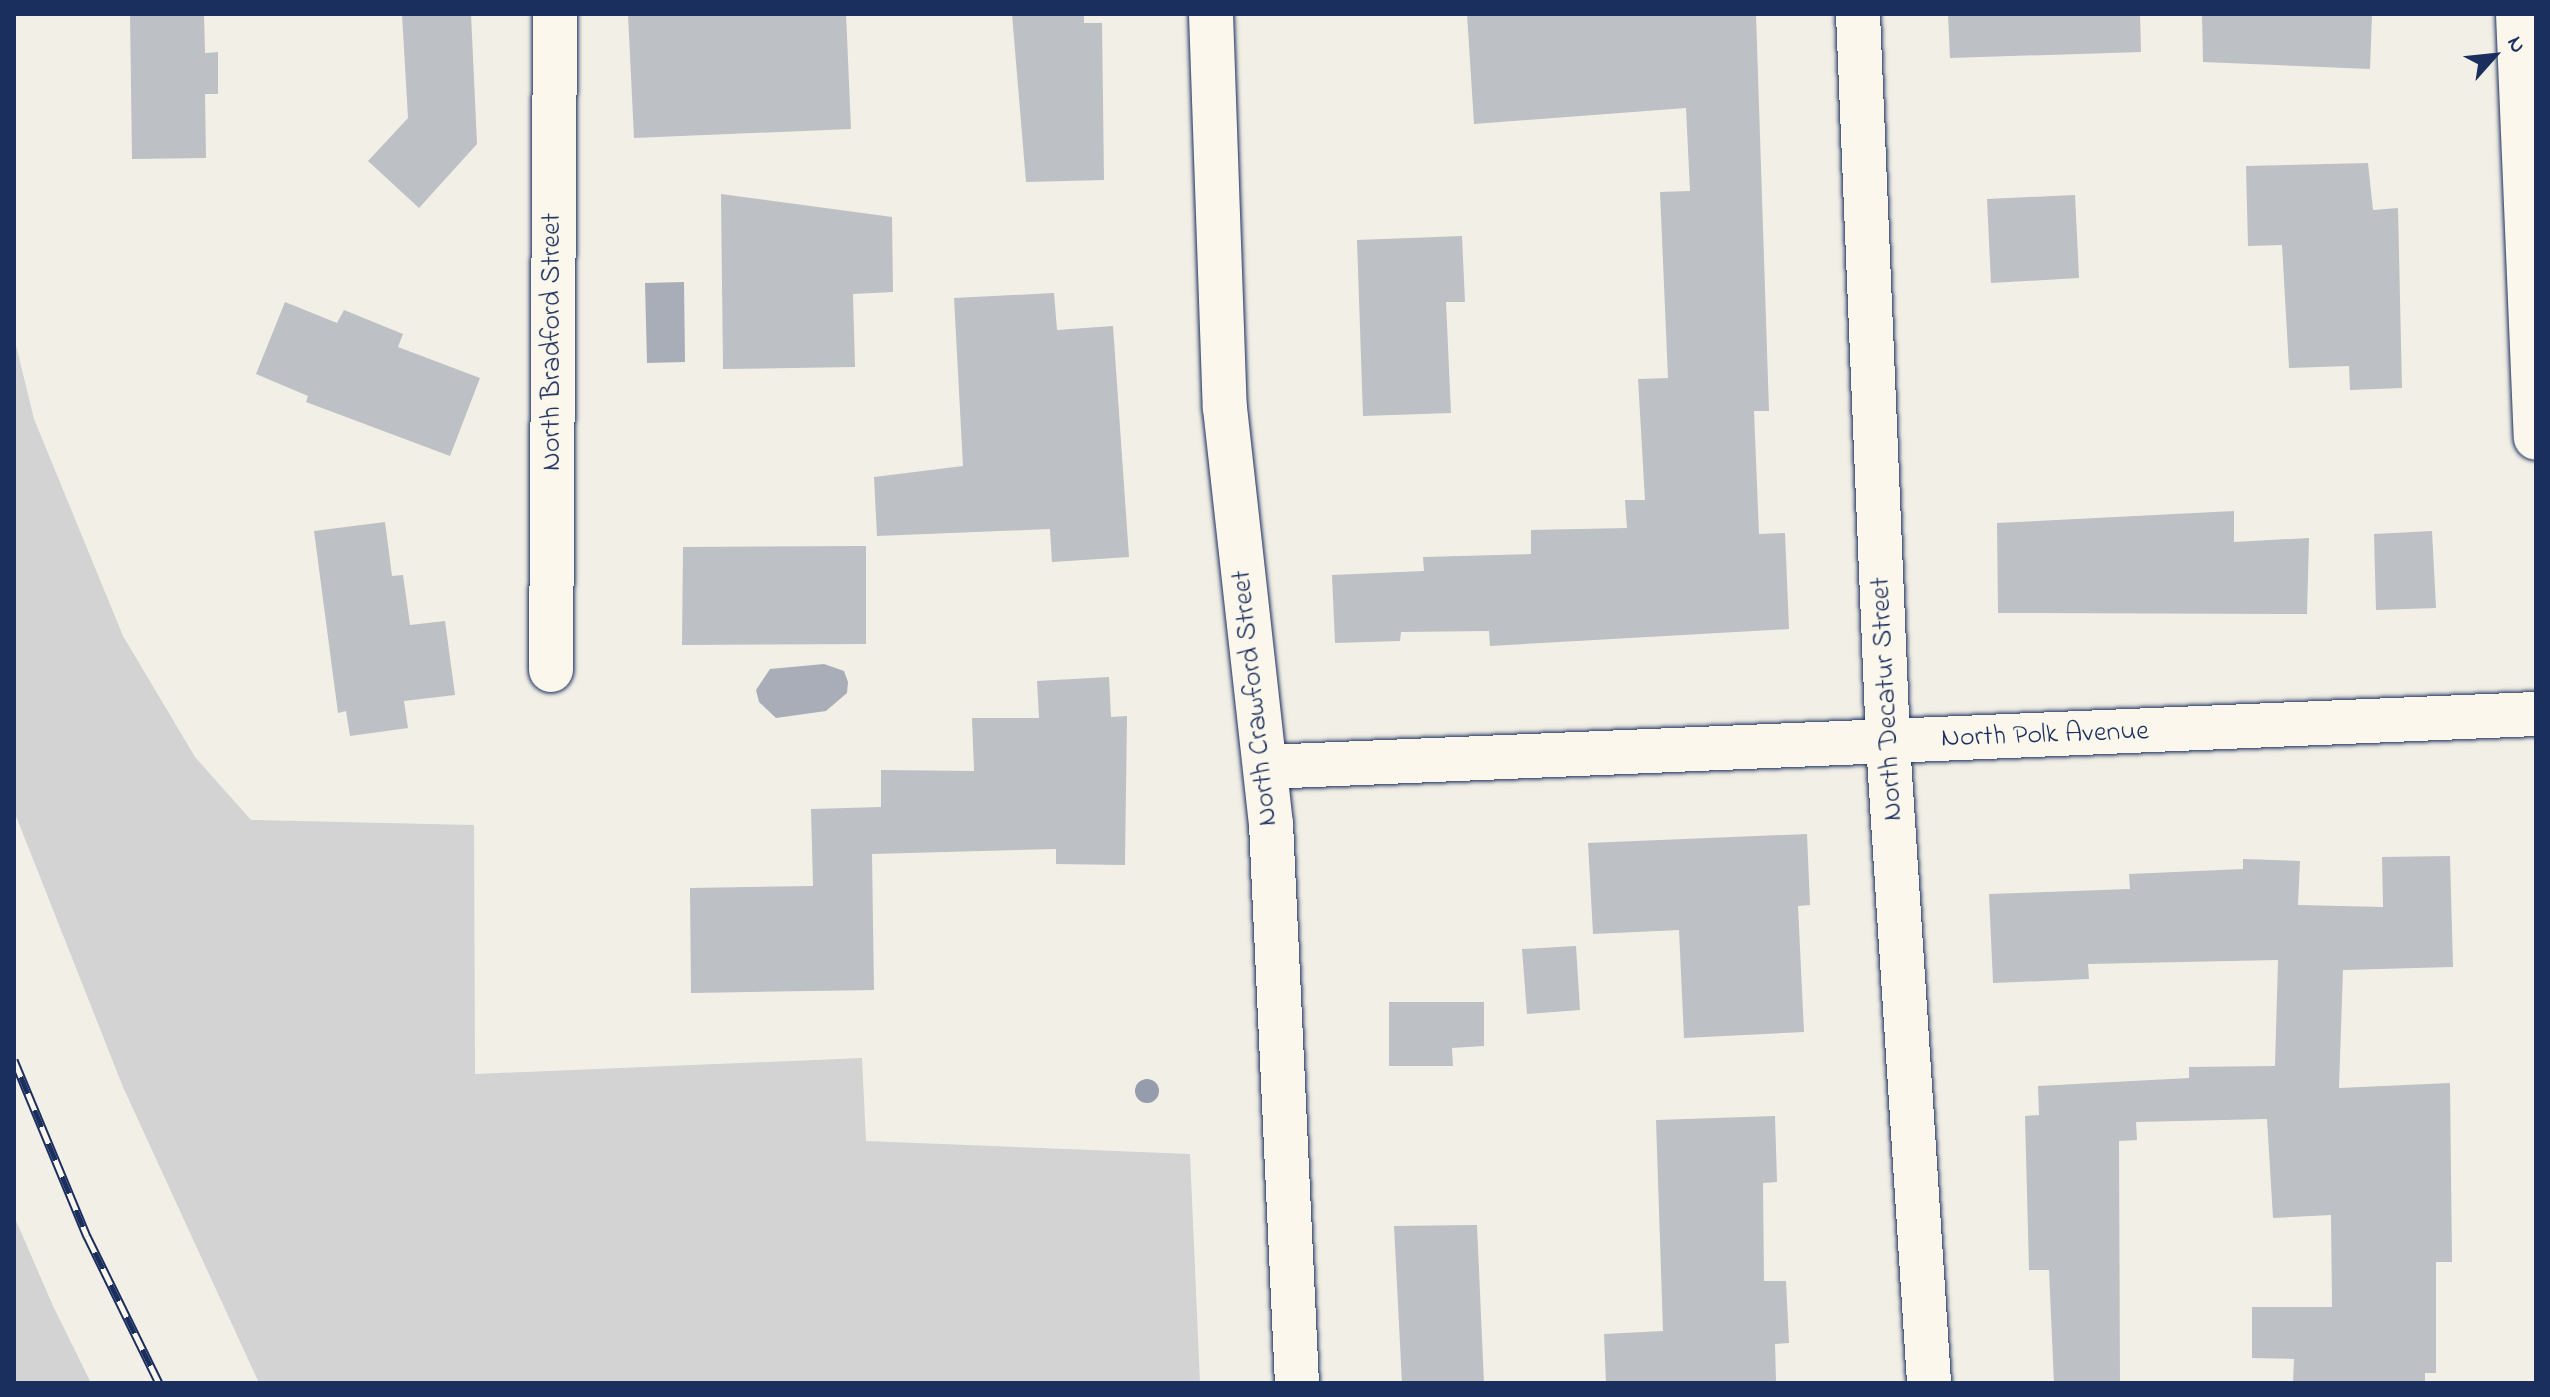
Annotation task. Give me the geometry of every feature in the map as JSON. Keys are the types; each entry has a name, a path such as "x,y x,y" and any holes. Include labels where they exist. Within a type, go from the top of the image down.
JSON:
{"street":[{"name":"North Bradford Street","path":"551,670 555,14"},
{"name":"North Crawford Street","path":"1211,14 1225,408 1266,767 1297,1383"},
{"name":"North Decatur Street","path":"1858,14 1888,743 1929,1383"},
{"path":"2518,14 2536,438"},
{"name":"North Polk Avenue","path":"1266,767 2536,714"}],"shaded area":[{"path":"684,282 685,362 647,363 645,283"},
{"path":"14,337 34,419 123,636 195,757 251,820 474,825 475,1074 862,1058 866,1141 1190,1154 1200,1383 259,1383 123,1087 14,811"},
{"path":"824,664 844,671 848,682 847,693 826,711 776,718 759,702 756,690 770,669"},
{"path":"14,1216 53,1306 91,1383 14,1383"}],"building":[{"path":"130,14 204,14 205,53 218,52 218,94 205,94 206,158 132,159"},
{"path":"402,14 471,14 477,144 419,208 368,161 408,118"},
{"path":"628,14 846,14 851,129 634,138"},
{"path":"1012,14 1084,14 1084,23 1102,23 1104,180 1026,182"},
{"path":"1467,14 1756,14 1769,411 1754,411 1759,534 1785,533 1789,629 1490,646 1489,631 1401,632 1400,641 1335,643 1332,575 1424,571 1423,557 1531,554 1531,530 1627,528 1625,500 1645,500 1638,379 1668,378 1660,192 1690,191 1686,108 1474,124"},
{"path":"1948,14 2140,14 2141,52 1950,58"},
{"path":"2202,14 2372,14 2370,69 2203,62"},
{"path":"2368,163 2373,210 2398,208 2402,388 2350,390 2349,366 2289,368 2282,245 2248,246 2246,166"},
{"path":"721,194 892,217 893,292 853,294 855,367 723,369"},
{"path":"2075,195 2079,278 1991,283 1987,199"},
{"path":"1462,236 1465,302 1446,302 1451,413 1363,416 1357,240"},
{"path":"1054,293 1057,330 1113,326 1129,557 1052,562 1050,529 877,536 874,477 963,466 954,298"},
{"path":"285,302 337,323 344,310 403,334 398,347 480,378 450,456 306,402 308,396 256,374"},
{"path":"2234,511 2234,542 2309,538 2307,614 1998,613 1997,523"},
{"path":"385,522 392,576 403,575 410,625 445,621 455,695 404,701 408,728 350,736 346,711 338,713 314,531"},
{"path":"2432,531 2436,608 2376,610 2374,534"},
{"path":"866,546 866,644 682,645 683,547"},
{"path":"1109,677 1111,717 1127,716 1125,865 1056,864 1056,849 872,854 874,990 691,993 690,888 813,886 811,809 881,807 881,770 974,771 972,718 1039,718 1037,681"},
{"path":"1807,834 1810,905 1798,906 1804,1032 1684,1038 1679,930 1593,934 1588,843"},
{"path":"2450,856 2453,967 2343,970 2339,1088 2450,1083 2452,1262 2436,1262 2436,1373 2425,1373 2425,1383 2293,1383 2294,1359 2252,1358 2252,1307 2332,1307 2331,1215 2273,1218 2267,1119 2136,1122 2137,1140 2119,1141 2120,1383 2054,1383 2049,1270 2029,1270 2025,1116 2039,1115 2038,1086 2189,1078 2189,1067 2275,1066 2278,960 2088,964 2089,979 1993,983 1989,894 2130,889 2129,874 2243,869 2243,859 2300,861 2298,905 2383,907 2382,857"},
{"path":"1576,946 1580,1010 1527,1014 1522,949"},
{"path":"1389,1002 1484,1002 1484,1046 1452,1048 1453,1066 1389,1066"},
{"path":"1775,1116 1777,1182 1763,1183 1764,1281 1786,1281 1789,1343 1775,1344 1776,1381 1606,1383 1604,1334 1663,1331 1656,1120"},
{"path":"1477,1225 1484,1383 1402,1383 1394,1226"}],"railway":[{"path":"14,1060 87,1236 159,1383"}]}
